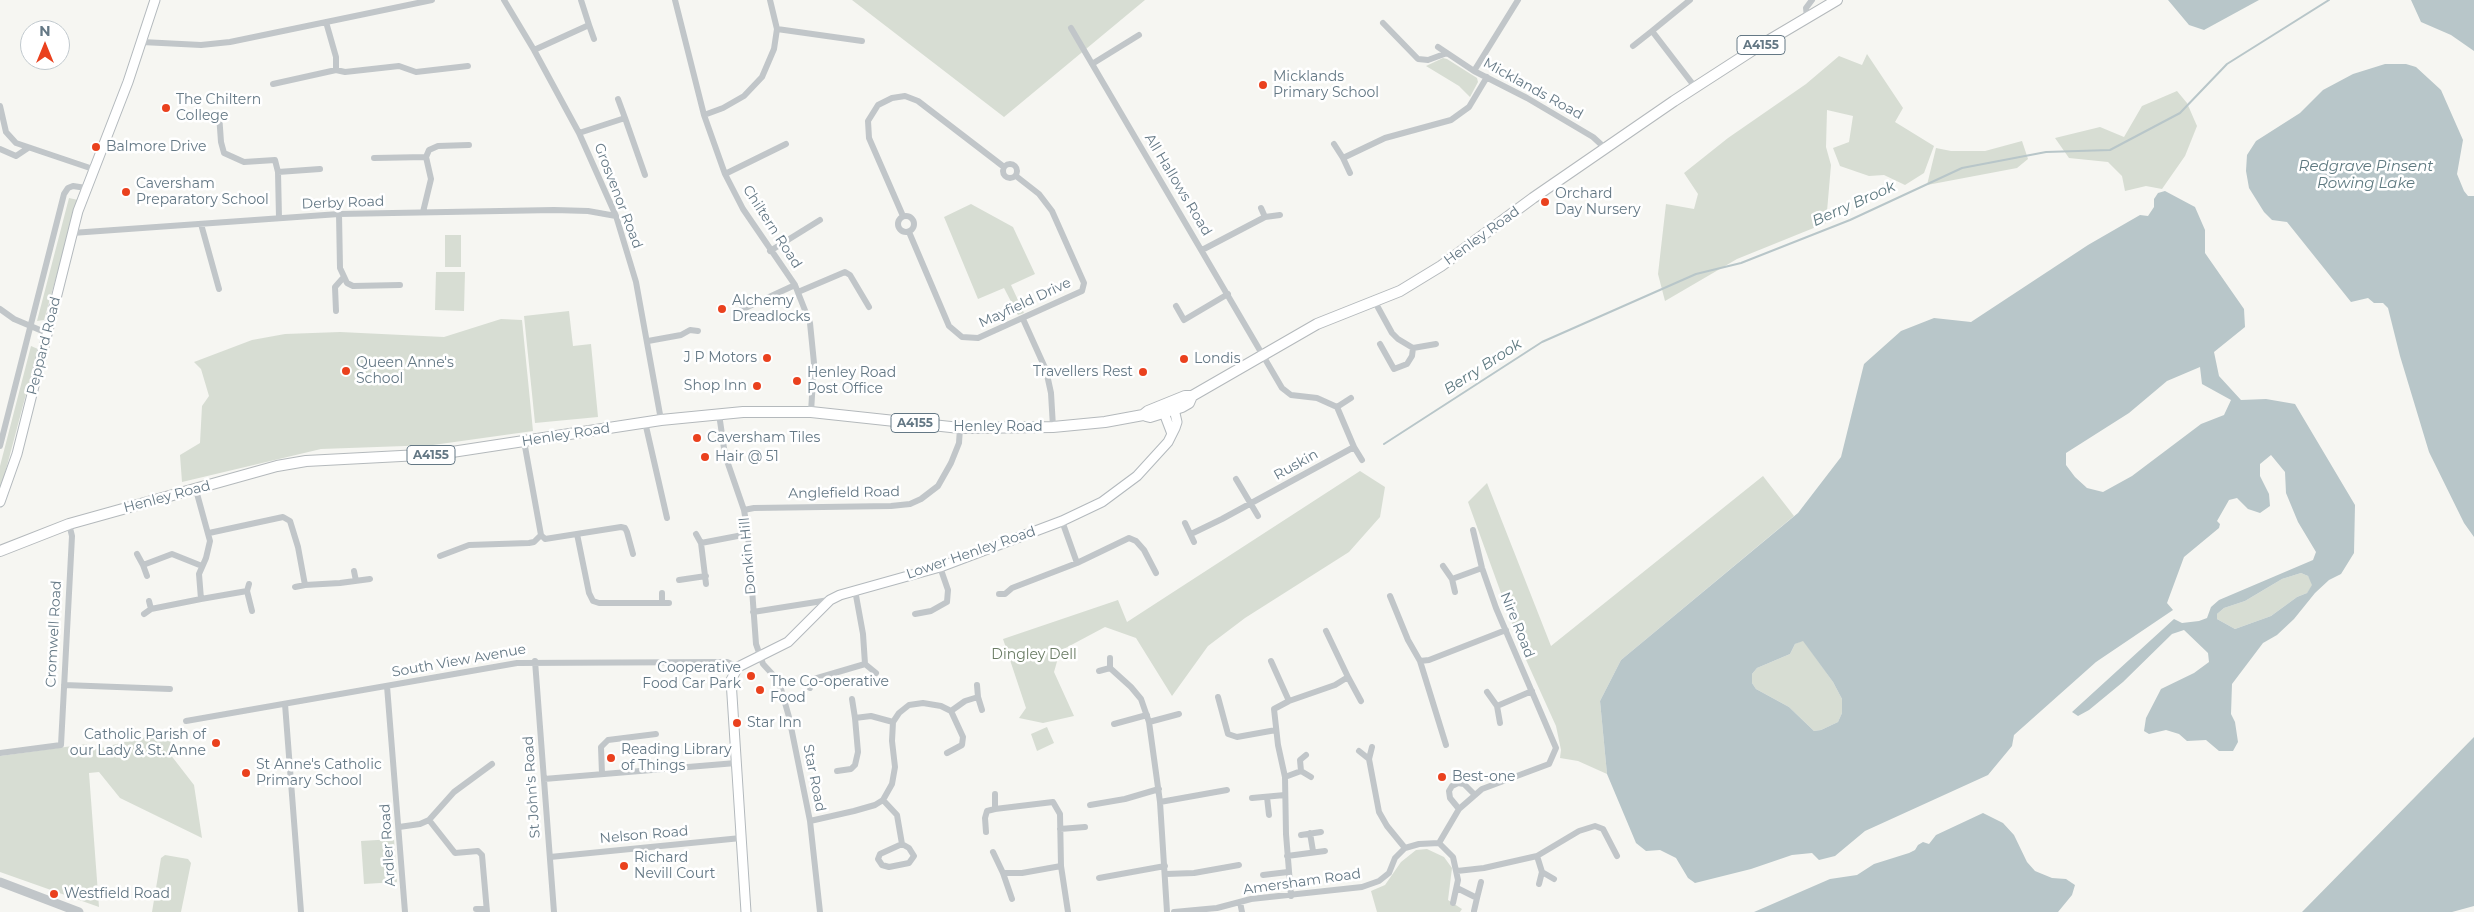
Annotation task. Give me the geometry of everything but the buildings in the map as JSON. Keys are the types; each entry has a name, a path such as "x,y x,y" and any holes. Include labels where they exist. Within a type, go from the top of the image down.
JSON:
{"main road":[{"name":"Peppard Road","path":"0,502 17,454 72,233 93,169 128,82 155,0"},
{"name":"Henley Road","path":"0,551 69,524 277,466 306,461 439,454 645,422 719,414 812,412 960,428 1053,427 1106,422 1143,415 1150,417 1189,403 1192,396 1317,324 1400,291 1441,266 1605,148 1695,87 1807,17 1838,0"},
{"name":"Lower Henley Road","path":"761,656 788,642 830,600 855,590 940,567 1062,520 1102,502 1137,476 1162,450 1177,422 1168,409"},
{"path":"746,912 731,680 738,667 761,656"}],"street":[{"path":"142,42 164,45 222,43 429,0"},
{"name":"Grosvenor Road","path":"504,0 534,50 579,133 616,216 636,282 661,420"},
{"path":"581,0 594,39"},
{"name":"Chiltern Road","path":"674,0 704,115 725,174 743,209 795,285 810,323 813,347 812,412"},
{"path":"704,115 723,108 744,96 762,77 774,49 776,29 770,0"},
{"path":"1474,71 1518,0"},
{"path":"1633,46 1690,0"},
{"path":"1807,17 1806,8 1812,0"},
{"path":"326,22 336,58 336,70"},
{"path":"1383,23 1418,59 1428,60 1447,52"},
{"path":"534,50 588,25"},
{"name":"All Hallows Road","path":"1071,28 1263,354"},
{"path":"776,29 862,41"},
{"path":"1652,31 1695,87"},
{"path":"1092,64 1139,35"},
{"name":"Micklands Road","path":"1438,47 1474,71 1527,98 1593,137 1605,148"},
{"path":"273,84 303,74 336,70 345,72 399,66 416,72 468,66"},
{"path":"1343,158 1385,138 1451,120 1469,107 1487,77"},
{"name":"Mayfield Drive","path":"903,216 869,138 868,121 878,105 892,98 905,96 918,101 1004,167"},
{"path":"618,99 645,175"},
{"path":"0,106 1,120 10,139 28,148 93,169"},
{"path":"219,114 221,142 224,153 244,162 275,160 278,172 279,218"},
{"path":"579,133 625,118"},
{"path":"725,174 786,144"},
{"path":"1334,144 1350,173"},
{"path":"423,212 431,179 426,157 430,150 438,146 469,145"},
{"path":"0,149 16,156 28,148"},
{"path":"374,158 426,157"},
{"name":"Mayfield Drive","path":"1004,167 1009,164 1014,165 1018,171 1016,176"},
{"name":"Mayfield Drive","path":"1004,167 1003,173 1006,177 1012,178 1016,176"},
{"path":"278,172 320,169"},
{"name":"Mayfield Drive","path":"909,232 949,326 962,337 978,338 1023,319 1082,290 1084,283 1052,211 1039,194 1016,176"},
{"name":"Peppard Road","path":"0,446 64,194 68,188 74,186 86,188"},
{"path":"1261,208 1265,218"},
{"name":"Derby Road","path":"72,233 339,214 554,210 588,211 616,216"},
{"path":"339,214 340,268 343,278 353,286 400,285"},
{"path":"1202,250 1265,218 1280,215"},
{"name":"Mayfield Drive","path":"903,216 908,216 914,221 913,228 909,232"},
{"name":"Mayfield Drive","path":"903,216 899,220 898,226 901,230 909,232"},
{"path":"770,251 820,220"},
{"path":"201,224 219,289"},
{"path":"798,292 845,272 850,275 869,308"},
{"path":"336,311 335,287 343,278"},
{"path":"741,310 795,285"},
{"path":"1176,306 1184,320 1228,294"},
{"path":"1375,302 1392,333 1413,348 1436,344"},
{"path":"0,309 30,327 46,333"},
{"path":"1023,319 1046,370 1051,393 1053,427"},
{"path":"648,340 681,335 690,330 698,331"},
{"path":"1380,344 1394,369 1407,364 1412,356 1413,348"},
{"path":"1263,354 1282,388 1291,395 1317,398 1337,407 1354,447 1362,460"},
{"path":"1337,407 1351,398"},
{"name":"Donkin Hill","path":"719,414 725,456 744,510 748,534 756,644 761,656"},
{"path":"645,422 667,518"},
{"name":"Anglefield Road","path":"744,510 754,508 892,506 910,504 921,499 938,486 952,462 959,443 960,428"},
{"path":"524,441 540,536"},
{"name":"Ruskin","path":"1191,534 1354,447"},
{"path":"1236,479 1258,516"},
{"path":"196,490 210,541 206,558 199,574 202,599"},
{"path":"209,533 283,517 290,521 298,547 305,585"},
{"path":"1062,520 1077,563"},
{"path":"1185,523 1194,542"},
{"name":"Cromwell Road","path":"0,753 61,745 72,536 69,524"},
{"path":"540,536 546,539 625,528 632,554"},
{"name":"Nire Road","path":"1439,844 1460,809 1482,789 1549,764 1555,756 1556,748 1482,568 1473,530"},
{"path":"577,534 589,593 593,601 599,603 665,603 662,593"},
{"path":"696,534 701,543 706,584"},
{"path":"701,543 748,534"},
{"path":"440,556 447,552 484,543 515,544 534,542 540,536"},
{"path":"999,594 1005,594 1012,588 1077,563 1129,538 1136,541 1144,550 1156,573"},
{"path":"443,544 447,552"},
{"path":"137,554 147,576"},
{"path":"143,565 172,554 202,566"},
{"path":"1443,566 1452,578 1455,592"},
{"path":"915,614 931,611 947,602 948,590 940,567"},
{"path":"1452,578 1482,568"},
{"path":"354,571 356,581"},
{"path":"680,580 706,576"},
{"path":"295,587 370,578"},
{"path":"144,614 151,609 248,588 252,611"},
{"path":"855,590 863,634 865,664 876,673"},
{"path":"1390,596 1408,640 1420,661 1439,716 1446,745"},
{"name":"Donkin Hill","path":"753,612 787,609 830,600"},
{"path":"149,601 151,609"},
{"path":"1420,661 1429,660 1506,630"},
{"path":"1326,631 1360,701"},
{"name":"Star Road","path":"761,656 763,664 775,677 781,689 789,716 810,821 820,912"},
{"path":"1110,658 1110,668 1141,699 1148,719 1159,789 1167,912"},
{"name":"South View Avenue","path":"186,721 535,661 727,662 738,667"},
{"name":"St John's Road","path":"535,661 554,912"},
{"path":"1271,661 1289,701"},
{"path":"810,688 811,678 865,664"},
{"path":"1099,671 1110,668"},
{"path":"1291,896 1287,856 1285,777 1274,709 1289,701 1335,685 1348,677"},
{"path":"978,685 978,697 982,710"},
{"path":"64,686 170,690"},
{"name":"Ardler Road","path":"387,686 406,912"},
{"path":"1497,706 1532,691"},
{"path":"1487,692 1497,706 1500,723"},
{"path":"951,711 965,701 978,697"},
{"path":"1218,697 1228,734 1237,737 1276,730"},
{"path":"837,771 852,768 858,752 852,699"},
{"path":"810,821 875,805 883,800 892,784 895,767 892,741 893,722 909,705 923,703 941,706 951,711 963,737 962,745 947,753"},
{"path":"285,704 301,912"},
{"path":"1114,724 1178,714"},
{"path":"855,718 871,716 893,722"},
{"path":"602,774 601,747 608,740 656,734"},
{"path":"1372,748 1369,759 1379,812 1387,826 1405,848 1419,844 1439,844 1453,857 1457,871 1457,888 1453,903"},
{"path":"1359,751 1369,759"},
{"path":"1301,771 1300,760 1306,754"},
{"path":"544,779 736,763"},
{"path":"399,827 420,824 429,820 454,792 492,764"},
{"path":"1285,777 1301,771 1311,776"},
{"path":"1460,809 1450,798 1449,792 1452,786 1458,783 1464,784 1475,795"},
{"path":"1090,805 1125,799 1159,789"},
{"path":"1160,802 1227,790"},
{"path":"995,794 995,809"},
{"path":"1252,798 1285,795"},
{"path":"1267,797 1269,815"},
{"path":"883,800 897,815 902,844"},
{"path":"986,832 984,818 987,811 1053,802 1060,814 1061,866 1068,912"},
{"path":"429,820 455,853 478,851 482,855 486,910 476,909"},
{"path":"1457,871 1484,868 1537,856 1579,831 1594,826 1603,829 1617,856"},
{"path":"1060,829 1085,827"},
{"path":"1301,834 1321,832"},
{"path":"1310,833 1313,851"},
{"name":"Nelson Road","path":"550,857 741,838"},
{"path":"902,844 909,848 914,856 909,863 889,867 882,865 878,860 880,854 902,844"},
{"name":"Amersham Road","path":"1174,912 1217,908 1256,899 1350,890 1379,881 1389,873 1395,858 1405,848"},
{"path":"1287,856 1325,850"},
{"path":"993,852 1012,899"},
{"path":"1537,856 1542,872 1538,884"},
{"path":"1166,874 1194,873 1239,865"},
{"path":"1002,873 1022,873 1061,866"},
{"path":"1099,878 1165,866"},
{"path":"1263,876 1288,872"},
{"path":"1542,872 1554,879"},
{"path":"1474,911 1481,882"},
{"path":"1,885 68,910 79,912"},
{"path":"1457,888 1477,898"},
{"path":"1240,902 1242,912"}],"green space":[{"path":"852,0 1145,0 1004,117"},
{"path":"1867,54 1903,108 1895,122 1934,146 1924,173 1905,185 1884,175 1869,176 1840,166 1833,148 1849,142 1853,116 1827,110 1826,147 1831,165 1826,223 1737,259 1665,301 1658,274 1666,204 1694,209 1698,194 1684,173 1728,138 1806,84 1839,56 1862,65"},
{"path":"1443,58 1477,78 1478,82 1470,97 1459,86 1426,66"},
{"path":"2177,91 2187,103 2197,126 2185,156 2162,189 2146,186 2125,191 2122,176 2108,162 2069,158 2055,138 2100,127 2124,137 2142,106"},
{"path":"2022,141 2028,159 2017,168 1927,185 1936,148 1951,151 1985,151"},
{"path":"69,198 78,200 44,320 37,321"},
{"path":"971,204 1013,227 1035,274 1011,285 1024,313 1018,315 1004,288 978,299 944,217"},
{"path":"445,235 461,235 461,267 445,267"},
{"path":"436,272 465,272 464,311 435,310"},
{"path":"569,311 573,346 591,344 598,417 535,423 524,316"},
{"path":"501,319 522,320 533,431 433,445 321,449 182,482 180,455 200,443 202,406 209,396 201,369 194,362 252,340 285,334 340,332 444,337"},
{"path":"31,346 38,349 0,492 0,466"},
{"name":"Dingley Dell","path":"1360,471 1385,487 1380,517 1349,552 1245,618 1208,646 1172,696 1136,638 1105,627 1060,651 1054,672 1074,716 1043,723 1019,718 1026,708 1003,639 1118,600 1127,622"},
{"path":"1763,476 1794,516 1621,660 1600,701 1607,774 1578,761 1560,758 1561,750 1556,726 1522,651 1468,502 1487,483 1551,646"},
{"path":"2301,573 2308,576 2313,585 2307,593 2297,597 2271,616 2235,629 2217,619 2217,614 2224,608 2245,601 2282,579"},
{"path":"1803,640 1833,682 1842,699 1842,713 1838,722 1821,730 1814,731 1789,707 1756,689 1752,683 1752,674 1757,668 1790,654 1795,644"},
{"path":"1047,727 1054,743 1037,751 1031,734"},
{"path":"171,731 170,754 194,785 202,838 120,798 99,772 89,773 99,907 0,872 0,756 87,744 87,750 96,749"},
{"path":"394,839 397,882 364,884 361,841"},
{"path":"1427,849 1444,857 1452,868 1448,900 1462,909 1460,912 1377,912 1371,891 1385,885 1401,862 1416,850"},
{"path":"165,855 188,859 191,863 181,912 152,912 161,858"}],"water":[{"path":"2168,0 2259,0 2204,30 2189,25"},
{"path":"2411,0 2474,0 2474,51 2451,35 2421,22"},
{"name":"Redgrave Pinsent Rowing Lake","path":"2385,64 2406,64 2416,67 2441,90 2463,140 2457,174 2464,191 2468,196 2474,196 2474,537 2464,523 2429,452 2400,356 2388,308 2383,303 2374,303 2368,298 2351,302 2287,222 2272,220 2264,212 2249,188 2246,171 2247,155 2256,141 2300,113 2323,90 2353,74"},
{"path":"2165,191 2195,207 2205,230 2205,253 2244,309 2245,327 2214,352 2219,376 2241,400 2266,399 2295,404 2355,505 2354,553 2341,574 2329,580 2315,593 2294,619 2277,635 2263,643 2232,684 2231,714 2235,722 2238,742 2233,751 2219,751 2206,740 2187,741 2179,734 2166,730 2149,734 2144,731 2146,718 2161,689 2194,673 2209,662 2208,653 2184,630 2172,634 2123,682 2089,710 2078,716 2072,712 2174,619 2182,623 2207,618 2211,607 2219,600 2313,560 2316,552 2298,522 2286,493 2285,472 2271,455 2260,464 2260,476 2269,494 2270,506 2260,513 2248,509 2237,498 2229,500 2217,521 2220,524 2219,528 2184,557 2167,603 2173,610 2096,662 2014,735 2012,746 1988,775 1865,831 1835,856 1819,860 1812,853 1792,855 1751,869 1695,883 1688,878 1676,858 1660,850 1646,851 1636,843 1607,774 1600,701 1621,660 1798,513 1841,457 1864,364 1901,331 1934,318 1971,322 2088,245 2140,215 2148,216 2154,207 2154,199 2158,193","holes":["2200,367 2202,384 2231,400 2224,415 2201,424 2132,476 2103,492 2087,488 2075,477 2066,465 2066,453 2129,413 2167,381","2301,573 2308,576 2312,585 2307,593 2297,597 2271,616 2235,629 2217,619 2217,614 2224,608 2245,601 2282,579","1803,641 1833,682 1842,699 1842,713 1838,722 1821,730 1814,731 1789,707 1756,689 1752,683 1752,674 1757,668 1790,654 1795,644"]},
{"path":"2474,737 2474,906 2452,912 2302,912"},
{"path":"1983,813 2003,823 2014,835 2027,862 2035,871 2052,878 2066,879 2075,885 2072,895 2058,912 1754,912 1830,879 1857,875 1874,864 1909,853 1923,842 1929,844 1936,835"}],"waterway":[{"name":"Berry Brook","path":"1384,444 1542,342 1696,274 1741,263 1850,220 1962,168 2046,152 2110,150 2180,113 2227,64 2329,0"}],"place":[{"name":"Micklands Primary School","path":"1263,85"},
{"name":"The Chiltern College","path":"166,108"},
{"name":"Balmore Drive","path":"96,147"},
{"name":"Caversham Preparatory School","path":"126,192"},
{"name":"Orchard Day Nursery","path":"1545,202"},
{"name":"Alchemy Dreadlocks","path":"722,309"},
{"name":"J P Motors","path":"767,358"},
{"name":"Londis","path":"1184,359"},
{"name":"Queen Anne's School","path":"346,371"},
{"name":"Travellers Rest","path":"1143,372"},
{"name":"Henley Road Post Office","path":"797,381"},
{"name":"Shop Inn","path":"757,386"},
{"name":"Caversham Tiles","path":"697,438"},
{"name":"Hair @ 51","path":"705,457"},
{"name":"Cooperative Food Car Park","path":"751,676"},
{"name":"The Co-operative Food","path":"760,690"},
{"name":"Star Inn","path":"737,723"},
{"name":"Catholic Parish of our Lady & St. Anne","path":"216,743"},
{"name":"Reading Library of Things","path":"611,758"},
{"name":"St Anne's Catholic Primary School","path":"246,773"},
{"name":"Best-one","path":"1442,777"},
{"name":"Richard Nevill Court","path":"624,866"},
{"name":"Westfield Road","path":"54,894"}]}
